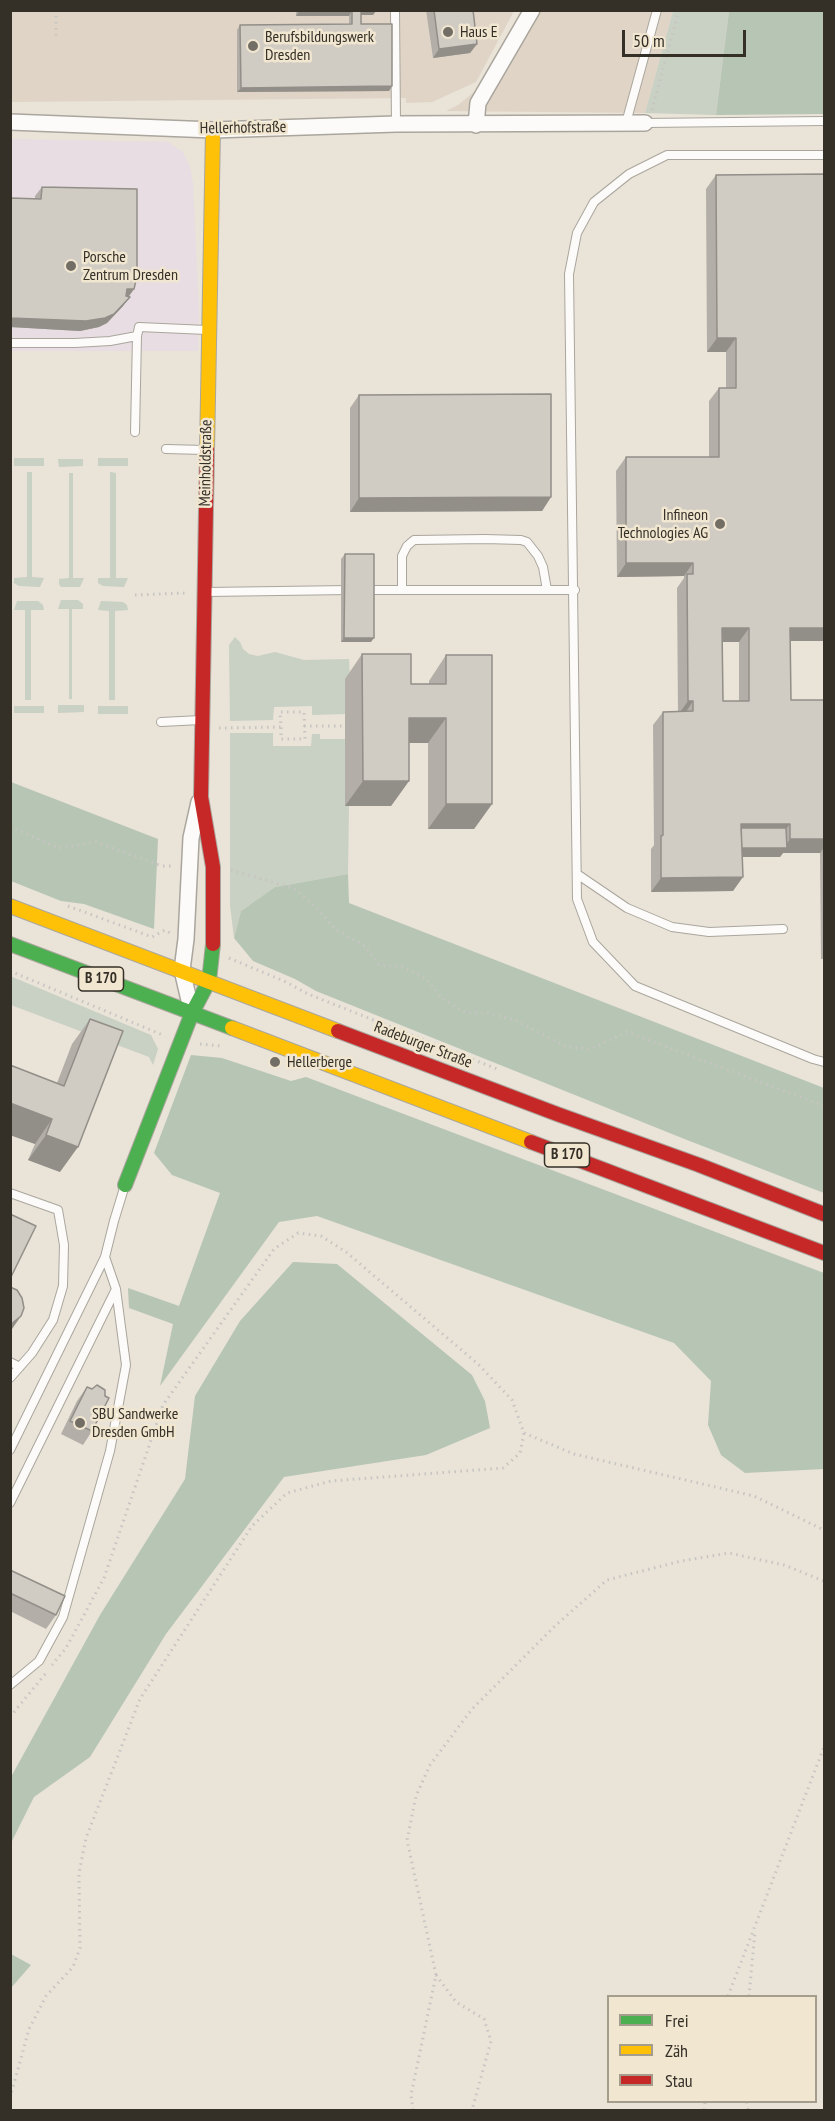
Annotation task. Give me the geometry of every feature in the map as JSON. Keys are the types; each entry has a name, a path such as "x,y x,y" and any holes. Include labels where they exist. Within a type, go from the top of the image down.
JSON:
{"main road":[{"name":"Meinholdstraße","path":"192,1013 209,981 213,951 213,867 201,797 213,130"},
{"name":"Radeburger Straße","path":"10,906 825,1214"},
{"name":"B 170","path":"10,944 825,1252"},
{"path":"126,1185 192,1013"}],"street":[{"path":"476,125 478,103 532,10"},
{"name":"Hellerhofstraße","path":"10,122 213,130 396,124 648,123"},
{"name":"Meinholdstraße","path":"192,1013 182,970 186,939 190,838 201,797"}],"lane":[{"path":"395,10 396,124"},
{"path":"626,123 657,10"},
{"path":"648,123 825,121"},
{"path":"825,155 667,155 629,174 594,202 577,233 569,274 578,899 593,942 635,986 825,1062"},
{"path":"135,432 139,327 209,330"},
{"path":"10,343 75,344 137,336"},
{"path":"166,449 206,450"},
{"path":"402,590 402,556 406,546 414,540 485,539 527,542 543,567 547,590"},
{"path":"204,592 575,590"},
{"path":"161,722 202,724"},
{"path":"577,874 627,908 672,927 710,932 783,929"},
{"path":"10,1450 105,1257 126,1185"},
{"path":"10,1193 58,1210 64,1245 63,1286 53,1320 32,1353 10,1378"},
{"path":"10,1685 39,1661 63,1617 110,1451 126,1365 116,1289 105,1257"},
{"path":"10,1503 116,1289"},
{"path":"10,1362 20,1367"}],"path":[{"path":"56,10 56,38"},
{"path":"648,123 679,10"},
{"path":"135,594 204,592"},
{"path":"280,712 304,712 304,739 281,739 280,727 280,712"},
{"path":"202,724 280,727"},
{"path":"304,726 345,726"},
{"path":"10,827 59,848 96,842 162,866 182,867"},
{"path":"221,867 293,888 313,904 336,930 364,946 379,964 403,967 425,978 443,999 466,1013 488,1013 515,1020 567,1047 591,1050 627,1032 825,1106"},
{"path":"62,904 81,909 152,937 165,930"},
{"path":"10,971 123,1019"},
{"path":"287,993 290,984"},
{"path":"10,1718 66,1648 104,1578 163,1405 273,1249 298,1233 321,1236 346,1252 478,1364 512,1400 524,1433 520,1453 503,1468 331,1481 287,1493 252,1526 140,1699 86,1838 79,1873 80,1948 73,1967 46,1996 29,2029 10,2098"},
{"path":"524,1433 574,1454 754,1496 825,1530"},
{"path":"412,2110 411,2095 436,1976 407,1840 416,1796 430,1764 472,1709 556,1625 607,1580 681,1561 729,1553 784,1565 825,1581"},
{"path":"728,1995 825,1747"},
{"path":"749,1995 755,1926"},
{"path":"436,1976 456,2002 484,2019 491,2041 472,2110"}],"shaded area":[{"name":"Berufsbildungswerk Dresden","path":"10,11 514,11 476,82 432,102 406,103 406,98 11,102"},
{"path":"521,11 673,11 645,113 446,111 474,92"},
{"path":"673,11 729,11 716,115 645,113"},
{"path":"11,139 168,142 183,152 190,167 193,184 199,313 198,351 11,351"},
{"path":"14,458 44,458 44,466 14,466"},
{"path":"98,458 128,458 128,466 98,466"},
{"path":"58,459 83,459 83,466 59,467"},
{"path":"27,472 32,472 32,577 44,578 40,587 19,586 14,583 14,578 27,577"},
{"path":"110,472 116,473 116,578 128,578 124,587 103,586 98,583 98,578 110,578"},
{"path":"69,473 73,473 73,578 84,578 80,587 61,587 59,584 59,579 69,578"},
{"path":"61,600 78,600 83,604 83,609 72,609 72,699 69,699 69,609 58,609"},
{"path":"17,601 38,601 43,605 44,610 31,610 31,700 25,700 25,610 14,610"},
{"path":"101,601 123,602 127,605 128,610 115,611 115,700 109,700 109,611 98,610"},
{"path":"235,637 249,654 258,656 275,652 304,660 349,659 350,679 345,714 312,715 312,706 274,707 273,720 230,721 229,645"},
{"path":"58,705 84,705 84,712 58,713"},
{"path":"14,706 44,706 44,713 14,713"},
{"path":"98,706 128,706 128,714 98,714"},
{"path":"230,733 273,733 273,746 311,746 312,734 320,734 320,739 345,739 345,806 349,806 348,874 275,887 241,911 234,938 230,905"},
{"path":"10,976 151,1035 158,1049 153,1065 149,1057 11,1005"}],"green space":[{"path":"729,11 824,11 824,114 716,115"},
{"path":"11,782 158,839 154,929 84,904 61,901 11,881"},
{"path":"348,874 349,903 824,1088 824,1193 316,991 295,979 253,961 234,938 241,911 275,887"},
{"path":"191,1055 222,1058 291,1081 306,1077 824,1273 824,1469 745,1473 721,1455 708,1425 711,1381 674,1343 317,1216 279,1222 160,1386 173,1324 129,1308 128,1288 179,1306 220,1193 172,1175 154,1153"},
{"path":"293,1262 337,1264 472,1375 485,1401 490,1428 426,1455 284,1477 166,1634 90,1757 34,1797 11,1843 11,1777 100,1615 185,1479 195,1396 240,1321"},
{"path":"11,1954 31,1965 11,1988"}],"building":[{"path":"299,10 376,10 361,11 361,24 392,24 392,86 241,88 240,25 352,24 352,11"},
{"name":"Haus E","path":"434,10 473,10 477,44 439,49"},
{"name":"Infineon Technologies AG","path":"825,174 825,628 790,628 791,700 825,700 825,839 790,839 790,824 741,824 743,877 661,878 663,712 693,711 693,701 688,701 687,574 693,574 693,563 626,563 626,457 719,457 719,388 736,388 736,338 717,338 716,175","holes":["722,628 749,628 749,701 723,701"]},
{"name":"Porsche Zentrum Dresden","path":"42,187 137,189 137,276 134,289 127,289 126,296 130,297 114,314 86,321 10,318 10,198 41,199"},
{"path":"551,394 551,497 359,498 359,395"},
{"path":"345,554 374,554 374,638 344,638"},
{"path":"362,654 411,654 411,684 446,684 446,655 492,655 492,804 446,804 446,718 409,718 409,781 363,781"},
{"path":"741,828 786,828 787,848 742,848"},
{"path":"90,1019 123,1031 78,1147 46,1135 52,1119 10,1103 10,1065 64,1086"},
{"path":"10,1214 36,1226 10,1279"},
{"path":"10,1287 17,1290 24,1308 21,1316 10,1325"},
{"path":"97,1385 105,1390 105,1396 109,1398 92,1431 70,1421 87,1387 92,1389"},
{"path":"10,1570 65,1596 56,1615 10,1593"}],"traffic: fast":[{"path":"10,944 232,1028"},
{"path":"125,1185 192,1013 209,981 213,944"}],"traffic: slow":[{"path":"207,450 213,130"},
{"path":"10,906 338,1031"},
{"path":"232,1028 531,1142"}],"traffic: jam":[{"path":"207,450 201,797 213,867 213,944"},
{"path":"338,1031 699,1165 824,1214"},
{"path":"531,1142 824,1253"}],"place":[{"name":"Haus E","path":"448,32"},
{"name":"Berufsbildungswerk Dresden","path":"253,46"},
{"name":"Porsche Zentrum Dresden","path":"71,266"},
{"name":"Infineon Technologies AG","path":"720,524"},
{"name":"Hellerberge","path":"275,1062"},
{"name":"SBU Sandwerke Dresden GmbH","path":"80,1423"}]}
